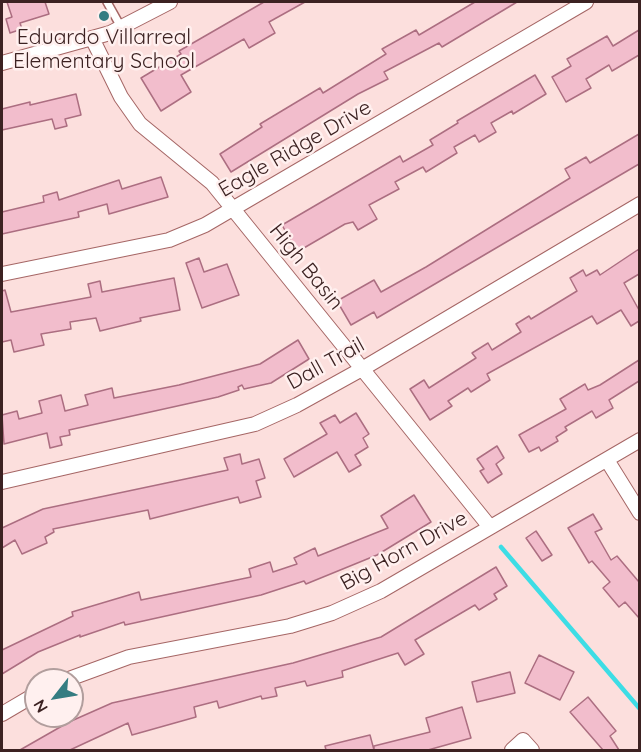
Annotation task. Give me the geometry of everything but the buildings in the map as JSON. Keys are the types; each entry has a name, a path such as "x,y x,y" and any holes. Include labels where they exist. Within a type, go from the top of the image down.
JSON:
{"street":[{"path":"2,63 92,38 121,27 170,2"},
{"name":"Eagle Ridge Drive","path":"2,274 169,240 233,211 586,2"},
{"name":"High Basin","path":"92,38 120,97 140,124 201,172 490,527"},
{"name":"Dall Trail","path":"2,482 255,424 297,405 362,369 639,204"},
{"name":"Big Horn Drive","path":"84,673 129,657 290,626 332,613 381,591 639,440"},
{"path":"607,460 639,513"},
{"path":"2,714 24,701"},
{"path":"512,750 527,745"}],"lane":[{"path":"107,2 121,27"}],"waterway":[{"path":"501,547 640,709"}],"place":[{"name":"Eduardo Villarreal Elementary School","path":"104,16"}]}
